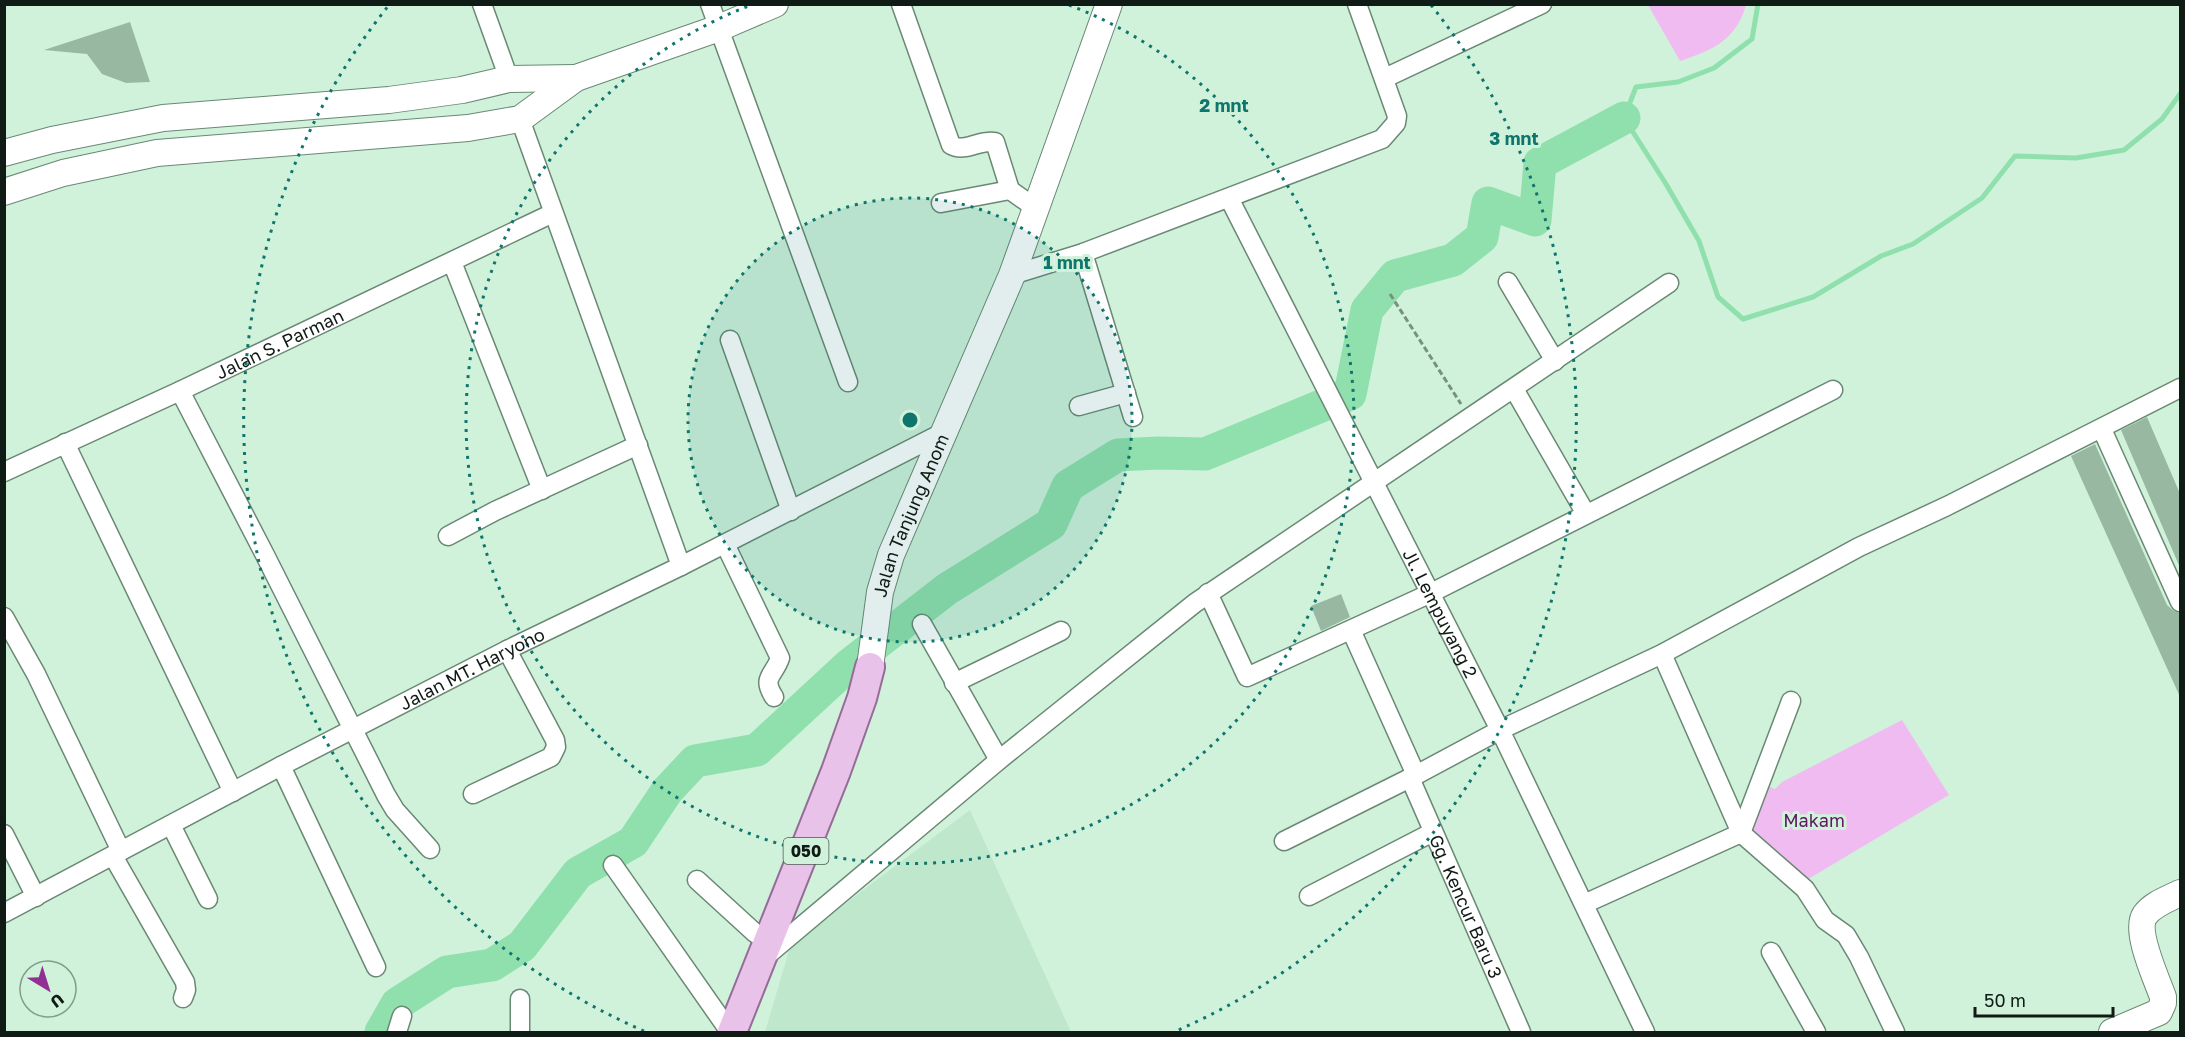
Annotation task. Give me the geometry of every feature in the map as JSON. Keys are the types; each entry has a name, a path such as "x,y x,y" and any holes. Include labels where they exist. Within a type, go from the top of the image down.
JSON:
{"main road":[{"name":"Jalan Tanjung Anom","path":"731,1032 767,950 836,771 862,698 870,667"}],"street":[{"path":"482,4 553,213 681,566"},
{"path":"4,192 63,173 157,153 468,128 520,119 576,78 714,16 775,4"},
{"path":"902,4 951,145 961,148 982,142 995,142 1010,190 1036,209"},
{"name":"Jalan Tanjung Anom","path":"870,667 880,592 891,555 1012,274 1109,4"},
{"path":"1012,274 1083,253 1382,139 1396,123 1397,116 1358,4"},
{"path":"1384,78 1542,4"},
{"path":"714,16 848,382"},
{"path":"4,153 52,140 163,118 389,100 462,90 509,79 576,78"},
{"path":"52,140 63,173"},
{"path":"941,204 1010,190"},
{"name":"Jl. Lempuyang 2","path":"1229,198 1500,730 1645,1032"},
{"name":"Jalan S. Parman","path":"4,472 180,391 553,213"},
{"path":"1083,253 1133,417"},
{"path":"452,262 542,490"},
{"path":"1508,282 1555,361"},
{"path":"697,880 755,933 767,950 1144,642 1208,593 1669,283"},
{"path":"730,340 791,511"},
{"path":"1284,841 1413,777 1500,730 1662,654 1866,543 1947,506 2181,388"},
{"path":"1514,389 1586,514"},
{"path":"1208,593 1247,677 1431,592 1833,390"},
{"path":"180,391 386,795 430,849"},
{"path":"1079,406 1126,393"},
{"name":"Jalan MT. Haryono","path":"4,914 281,766 507,650 681,566 944,432"},
{"path":"2105,436 2181,602"},
{"path":"65,443 233,792"},
{"path":"447,536 638,445"},
{"path":"725,544 780,657 768,682 768,689 774,697"},
{"path":"4,617 36,674 117,854 185,982 186,990 183,998"},
{"path":"922,624 999,760"},
{"name":"Gg. Kencur Baru 3","path":"1351,630 1413,777 1433,832 1521,1032"},
{"path":"954,683 1061,632"},
{"path":"473,794 555,753 555,740 507,650"},
{"path":"1662,654 1741,833 1805,889 1825,920 1846,935 1895,1032"},
{"path":"1584,904 1741,833 1791,701"},
{"path":"281,766 376,967"},
{"path":"171,825 208,899"},
{"path":"1309,896 1433,832"},
{"path":"4,834 36,897"},
{"path":"613,865 731,1032"},
{"path":"2112,1032 2154,1014 2162,1007 2163,997 2142,935 2141,923 2151,908 2181,892"},
{"path":"1771,952 1816,1032"},
{"path":"520,999 520,1032"}],"path":[{"path":"1390,294 1470,418"}],"shaded area":[{"path":"970,810 1071,1032 765,1032 791,944"}],"green space":[{"path":"1648,5 1746,5 1736,27 1722,42 1703,53 1680,61"},
{"name":"Makam","path":"1902,720 1949,795 1805,881 1749,832 1768,786 1775,789 1782,782"}],"building":[{"path":"130,22 150,82 126,83 102,74 87,54 44,50"},
{"path":"2147,417 2181,496 2181,570 2121,430"},
{"path":"2095,444 2167,605 2181,613 2181,699 2071,456"},
{"path":"1341,594 1350,617 1321,631 1311,606"}],"waterway":[{"path":"1758,4 1752,39 1714,68 1678,82 1636,87 1624,118 1699,241 1718,297 1743,319 1813,297 1881,256 1913,244 1982,198 2015,156 2076,158 2124,150 2162,119 2180,94"},
{"path":"381,1032 397,1004 447,972 492,965 522,946 578,873 633,842 667,791 695,761 757,750 849,665 947,589 1051,524 1068,486 1118,455 1205,454 1350,394 1367,310 1395,276 1453,260 1482,237 1488,203 1535,220 1540,163 1624,118"}]}
